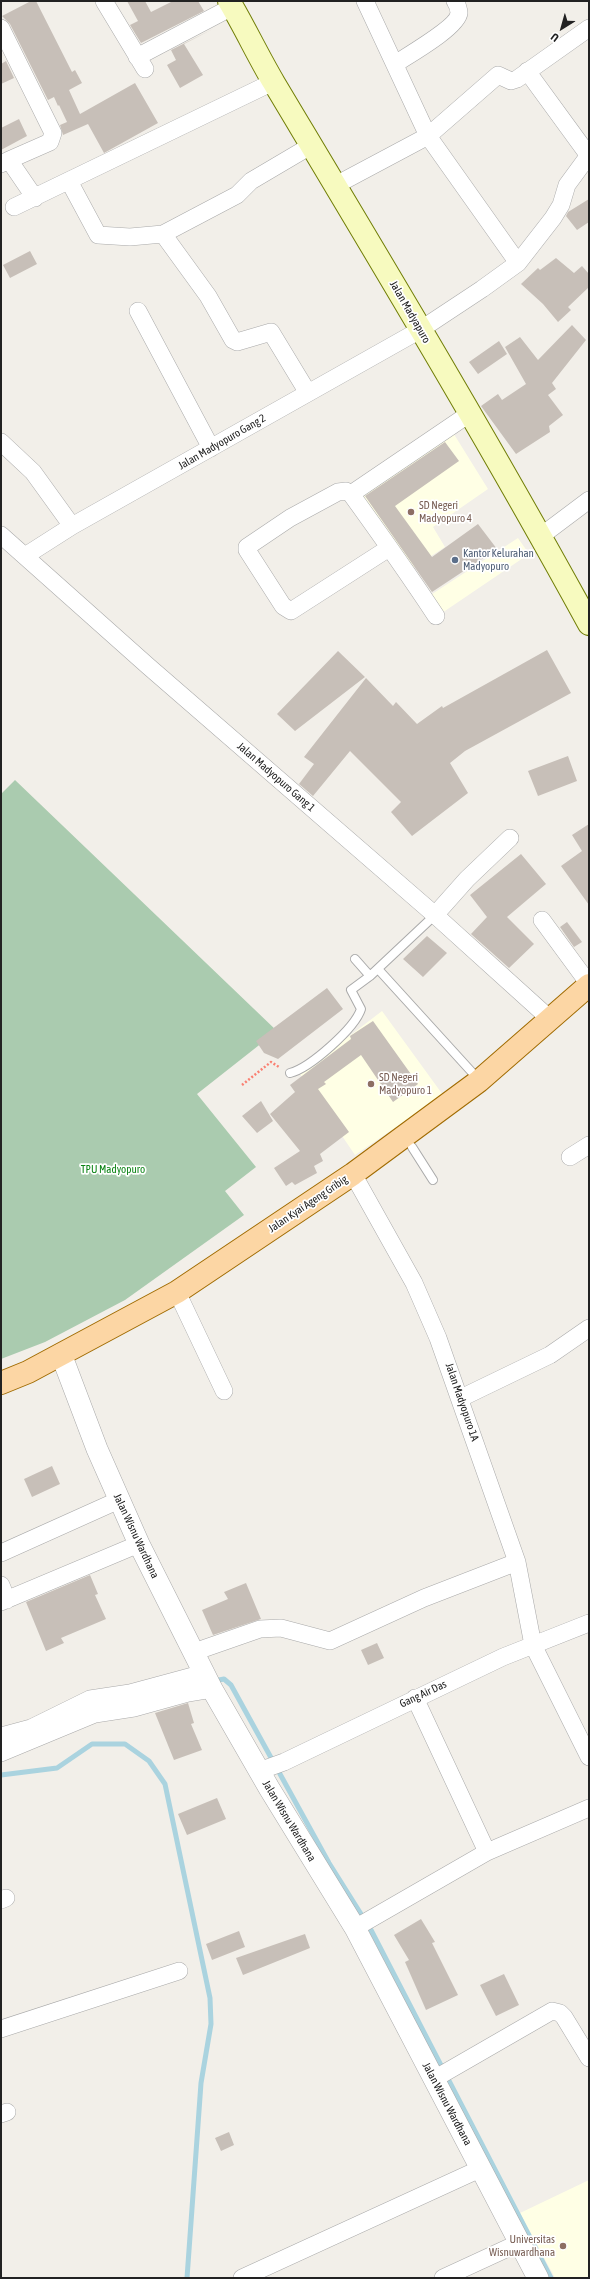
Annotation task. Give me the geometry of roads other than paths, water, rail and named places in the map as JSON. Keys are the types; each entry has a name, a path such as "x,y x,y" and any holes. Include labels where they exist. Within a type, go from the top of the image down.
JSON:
{"main road":[{"name":"Jalan Madyapuro","path":"232,3 273,82 336,184 541,536 589,624"},
{"name":"Jalan Kyai Ageng Gribig","path":"1,1383 60,1354 176,1292 353,1174 409,1142 589,985"}],"street":[{"path":"104,1 141,63 232,3"},
{"path":"365,1 428,136 518,263"},
{"path":"395,64 440,34 456,20 459,14 456,1"},
{"path":"1,28 53,133 50,142 5,162 35,198"},
{"path":"336,184 428,136 498,75 511,80 517,79 589,28"},
{"path":"527,71 589,155"},
{"path":"14,207 273,82"},
{"path":"68,181 98,235 130,237 163,234 237,194 251,181 312,145"},
{"name":"Jalan Madyopuro Gang 2","path":"25,556 72,526 420,330 518,263 553,218 561,205 567,184 589,155"},
{"path":"163,234 208,296 233,340 237,342 272,332 308,393"},
{"path":"138,312 211,448"},
{"path":"351,494 469,414"},
{"path":"1,442 33,472 72,526"},
{"path":"389,548 291,611 283,606 247,550 247,547 290,518 338,492 346,491 351,494 389,548 436,616"},
{"path":"541,536 589,500"},
{"name":"Jalan Madyopuro Gang 1","path":"1,535 148,666 435,915 550,1019"},
{"path":"435,915 467,879 510,838"},
{"path":"542,920 589,985"},
{"path":"570,1157 589,1145"},
{"name":"Jalan Madyopuro 1A","path":"353,1174 414,1283 438,1338 461,1398 516,1562 533,1645 589,1757"},
{"path":"176,1292 224,1391"},
{"path":"461,1398 550,1355 589,1328"},
{"name":"Jalan Wisnu Wardhana","path":"60,1354 138,1544 208,1681 271,1766 355,1928 442,2074 482,2168 538,2278"},
{"path":"1,1553 119,1500"},
{"path":"3,1595 138,1544"},
{"path":"194,1652 260,1629 281,1628 330,1641 424,1598 516,1562"},
{"name":"Gang Air Das","path":"271,1766 415,1698 533,1645 589,1623"},
{"path":"1,1753 95,1714 132,1701 188,1693 208,1681"},
{"path":"1,1736 31,1728 90,1698 132,1701"},
{"path":"415,1698 487,1852"},
{"path":"355,1928 487,1852 589,1808"},
{"path":"1,2029 179,1971"},
{"path":"442,2074 552,2011 560,2013 564,2017 589,2058"},
{"path":"242,2278 482,2168"},
{"path":"443,2278 521,2242"}],"lane":[{"path":"290,1073 303,1068 325,1051 358,1017 361,1009 351,990 378,969 435,915"},
{"path":"355,959 370,976"},
{"path":"378,969 479,1081"},
{"path":"409,1142 433,1180"}],"waterway":[{"path":"214,1681 224,1679 231,1685 329,1863 361,1914"},
{"path":"1,1775 57,1768 92,1744 125,1744 149,1761 165,1784 210,1998 211,2024 201,2083 187,2278"},
{"path":"371,1930 551,2278"}],"place":[{"name":"SD Negeri Madyopuro 4","path":"411,512"},
{"name":"Kantor Kelurahan Madyopuro","path":"455,560"},
{"name":"SD Negeri Madyopuro 1","path":"371,1084"},
{"name":"Universitas Wisnuwardhana","path":"563,2246"}],"park label":[{"name":"TPU Madyopuro","path":"113,1170"}]}
